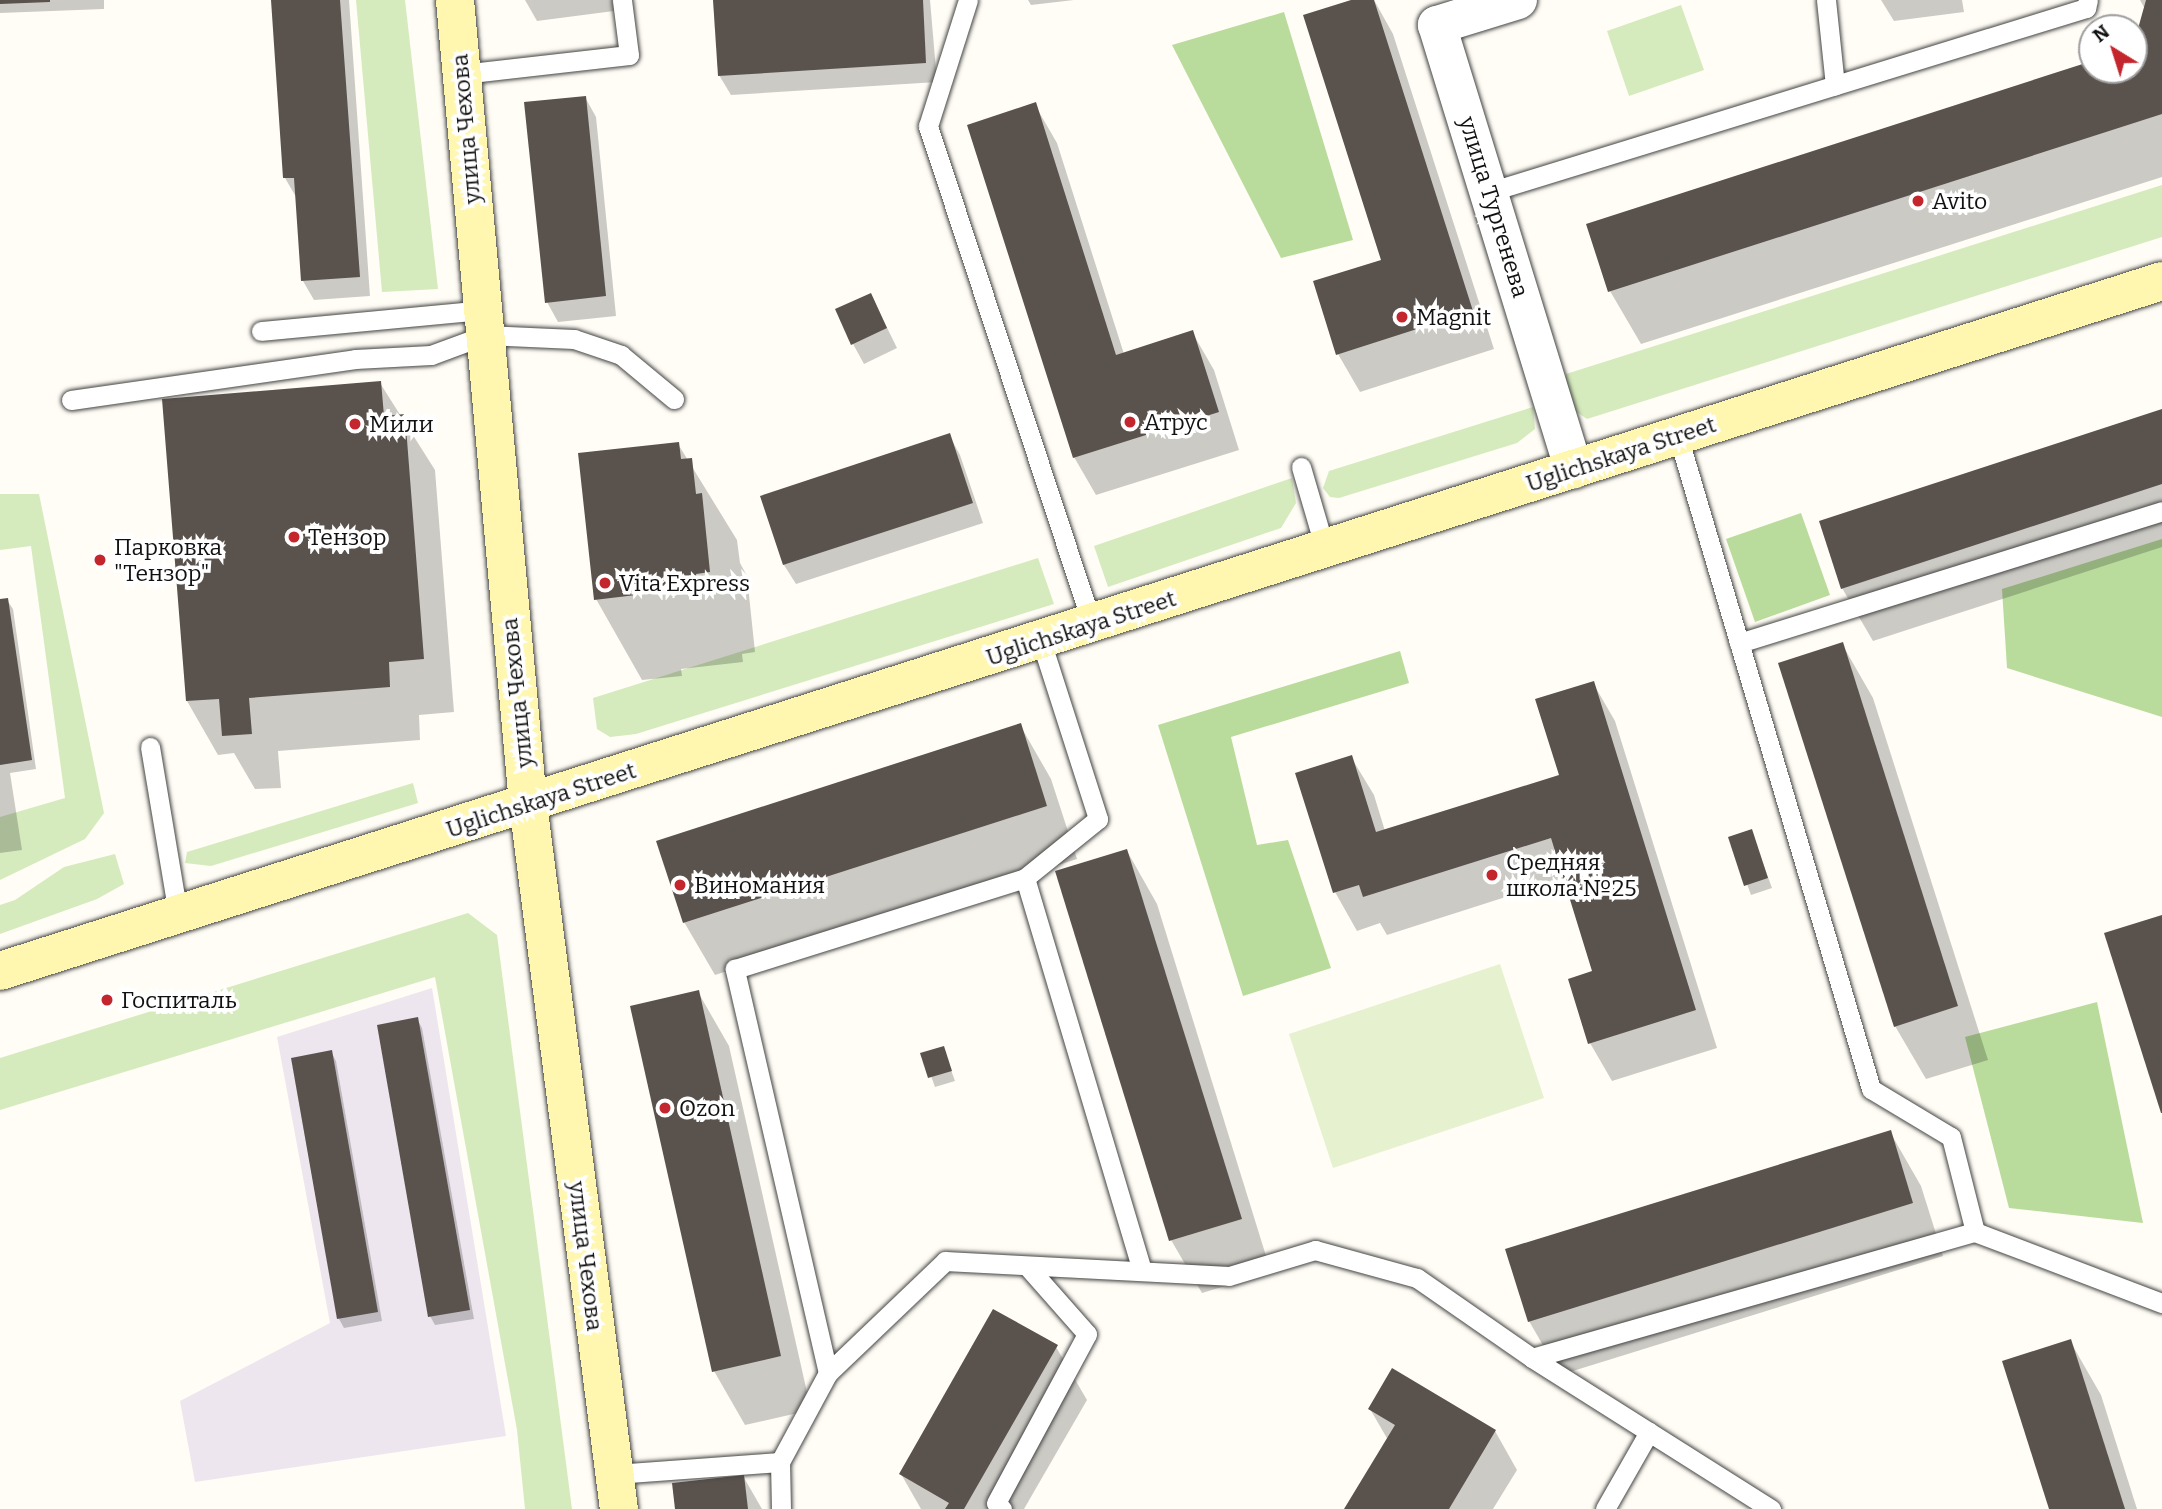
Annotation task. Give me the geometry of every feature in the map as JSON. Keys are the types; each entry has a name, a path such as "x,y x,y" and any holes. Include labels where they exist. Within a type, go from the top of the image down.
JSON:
{"main road":[{"name":"улица Чехова","path":"455,0 528,804 617,1492"},
{"name":"Uglichskaya Street","path":"0,971 1041,641 2162,281"}],"street":[{"name":"улица Тургенева","path":"1518,0 1437,26 1574,469"}],"lane":[{"path":"462,74 629,55 622,0"},
{"path":"968,0 928,126 1092,624"},
{"path":"1826,0 1835,86"},
{"path":"1489,192 2086,8 2088,0"},
{"path":"71,400 341,361 431,355 484,323"},
{"path":"261,331 484,323 574,338 621,355 674,399"},
{"path":"1678,436 1871,1089 1951,1137 1975,1232"},
{"path":"1301,467 1325,549"},
{"path":"1739,643 2162,511"},
{"path":"828,1373 735,969 1025,878 1098,819 1041,641"},
{"path":"150,747 178,915"},
{"path":"1025,878 1142,1270"},
{"path":"1531,1358 1975,1232 2162,1303"},
{"path":"781,1509 780,1462 828,1373 945,1262 1229,1276 1315,1250 1417,1278 1531,1358 1772,1509"},
{"path":"1002,1509 996,1503 1087,1334 1028,1267"},
{"path":"1605,1509 1649,1432"},
{"path":"617,1492 780,1462"}],"shaded area":[{"path":"432,988 506,1436 195,1482 180,1401 330,1323 277,1037"}],"green space":[{"path":"356,0 405,0 438,289 382,292"},
{"path":"1681,5 1704,70 1629,96 1607,31"},
{"path":"1284,12 1353,240 1281,258 1172,45"},
{"path":"2162,185 2162,237 1587,419 1575,411 1564,390 1566,374"},
{"path":"1533,407 1535,429 1517,443 1339,498 1330,497 1323,488 1329,471"},
{"path":"1292,478 1296,503 1281,528 1108,587 1094,546"},
{"path":"0,494 39,494 104,813 85,839 0,880 0,817 65,798 31,546 0,550"},
{"path":"1801,513 1830,595 1755,622 1726,539"},
{"path":"2162,539 2162,717 2007,668 2002,589"},
{"path":"1038,558 1054,604 636,734 610,737 597,729 593,698"},
{"path":"1400,651 1409,683 1231,737 1257,845 1288,840 1331,968 1243,996 1158,725"},
{"path":"413,783 418,803 211,866 185,863 187,852"},
{"path":"115,854 124,884 97,899 0,934 0,905 15,900 64,867"},
{"path":"468,913 497,935 572,1509 525,1509 517,1430 435,977 0,1110 0,1058"},
{"path":"1500,964 1544,1098 1333,1168 1289,1034"},
{"path":"2097,1002 2143,1223 2009,1208 1965,1037"}],"building":[{"path":"0,0 50,0 50,2 0,4"},
{"path":"271,0 340,0 360,277 301,281 294,178 283,178"},
{"path":"713,0 923,0 926,63 718,76"},
{"path":"1351,0 1374,0 1473,311 1336,355 1313,281 1381,260 1303,15"},
{"path":"2146,0 2162,0 2162,114 1608,292 1586,224 2078,66 2078,84 2148,84 2148,14 2142,14"},
{"path":"586,96 606,296 545,303 524,102"},
{"path":"1036,102 1116,355 1193,330 1219,412 1073,458 967,125"},
{"path":"871,293 887,328 851,345 835,309"},
{"name":"Тензор","path":"381,381 384,416 405,414 424,659 389,662 390,687 249,698 252,734 222,736 219,699 186,701 162,399"},
{"path":"2162,409 2162,484 1841,589 1819,521"},
{"path":"950,433 973,503 783,565 760,496"},
{"path":"679,442 681,459 692,458 696,494 702,493 710,572 696,574 697,582 636,589 636,595 594,600 578,453"},
{"path":"8,598 32,760 0,765 0,599"},
{"path":"1843,642 1958,1006 1894,1027 1778,663"},
{"path":"1594,681 1696,1010 1588,1044 1568,979 1592,971 1551,838 1363,897 1359,885 1333,893 1295,773 1352,755 1376,832 1559,775 1535,699"},
{"path":"1021,723 1047,806 683,923 656,841"},
{"path":"1752,829 1768,878 1744,886 1728,837"},
{"path":"1127,849 1242,1219 1169,1241 1055,871"},
{"path":"2162,915 2162,1113 2161,1113 2104,933"},
{"path":"699,990 781,1356 712,1372 630,1006"},
{"path":"418,1017 470,1310 428,1317 377,1025"},
{"path":"944,1046 952,1071 928,1078 920,1053"},
{"path":"332,1050 378,1312 337,1319 291,1058"},
{"path":"1891,1130 1913,1203 1528,1322 1505,1249"},
{"path":"993,1309 1058,1345 964,1509 945,1509 949,1503 899,1474"},
{"path":"2071,1339 2125,1509 2049,1509 2002,1361"},
{"path":"1392,1368 1496,1430 1449,1509 1344,1509 1395,1425 1368,1409"},
{"path":"744,1475 748,1509 675,1509 672,1483"}],"place":[{"name":"Avito","path":"1918,201"},
{"name":"Magnit","path":"1402,317"},
{"name":"Атрус","path":"1130,422"},
{"name":"Мили","path":"355,424"},
{"name":"Тензор","path":"294,537"},
{"name":"Парковка \"Тензор\"","path":"100,560"},
{"name":"Vita Express","path":"605,583"},
{"name":"Средняя школа №25","path":"1492,875"},
{"name":"Виномания","path":"680,885"},
{"name":"Госпиталь","path":"107,1000"},
{"name":"Ozon","path":"665,1108"}]}
